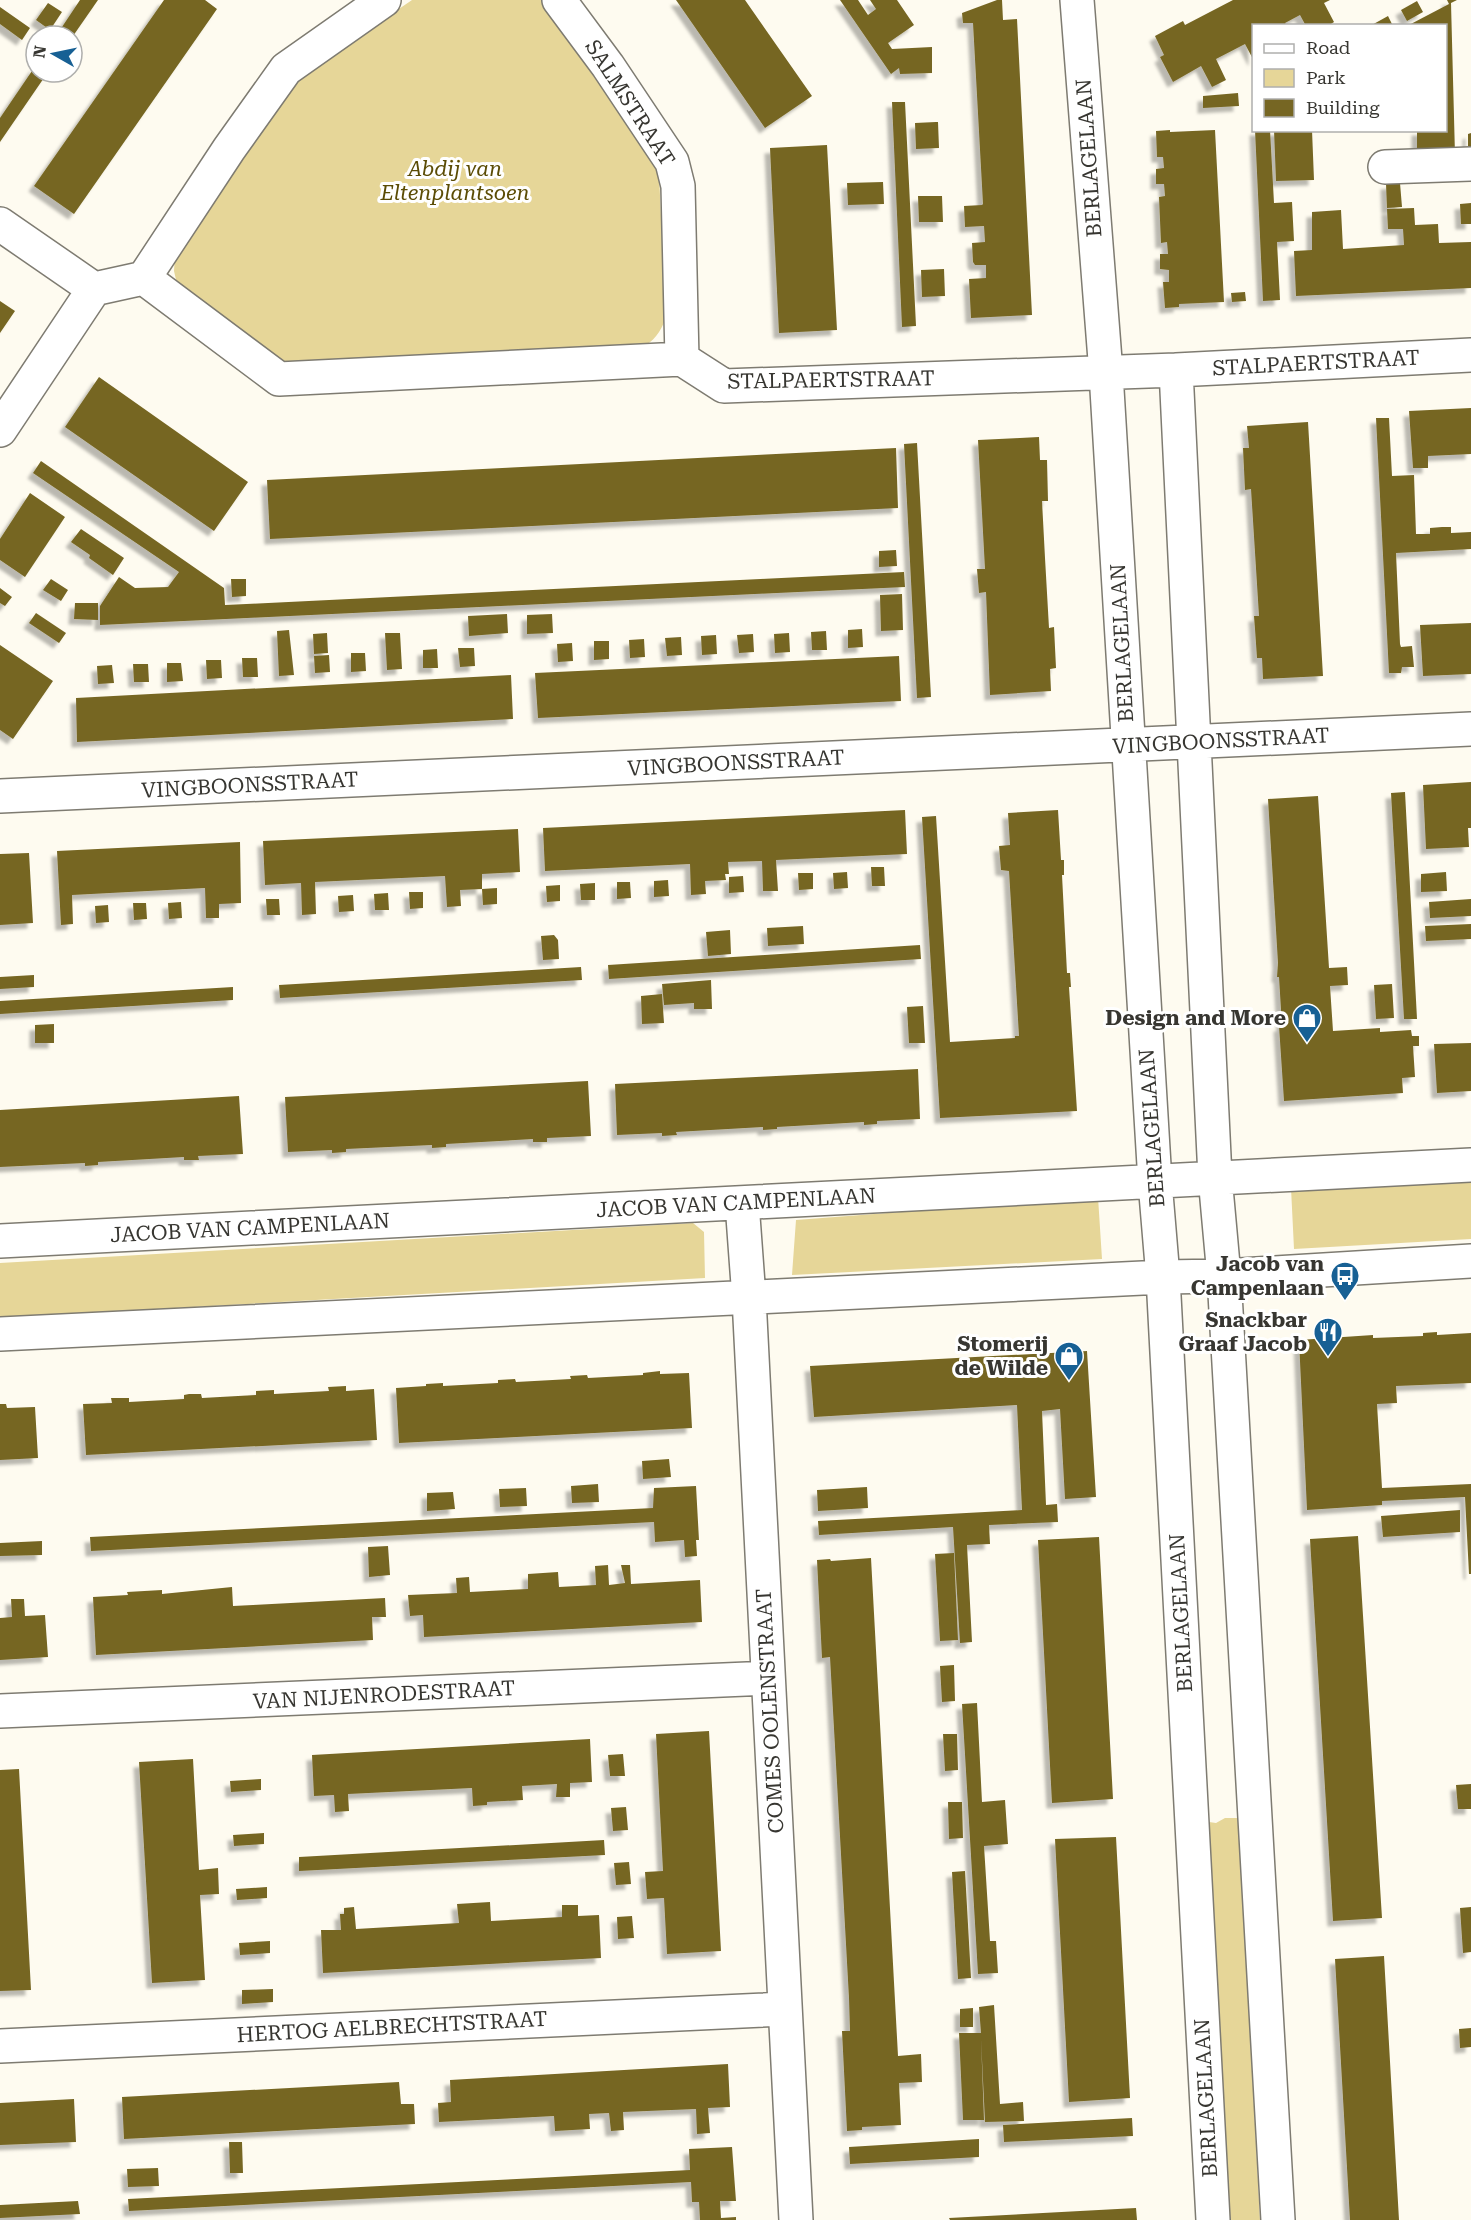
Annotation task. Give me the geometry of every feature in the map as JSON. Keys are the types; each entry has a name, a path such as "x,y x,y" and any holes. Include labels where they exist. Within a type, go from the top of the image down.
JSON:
{"street":[{"path":"0,430 94,289 144,278 229,149 286,69 384,0"},
{"name":"SALMSTRAAT","path":"559,0 608,66 672,162 678,186 682,359"},
{"name":"BERLAGELAAN","path":"1077,0 1106,373 1155,1182 1163,1277 1213,2220"},
{"path":"1385,167 1471,164"},
{"path":"0,224 94,289"},
{"path":"144,278 279,379 682,359"},
{"name":"STALPAERTSTRAAT","path":"682,359 724,386 1106,373 1471,355"},
{"path":"1176,370 1215,1177 1224,1276 1278,2220"},
{"name":"VINGBOONSSTRAAT","path":"0,796 1471,729"},
{"name":"JACOB VAN CAMPENLAAN","path":"0,1241 1471,1165"},
{"name":"COMES OOLENSTRAAT","path":"742,1203 749,1298 796,2220"},
{"path":"0,1334 1163,1277 1224,1276 1471,1261"},
{"name":"VAN NIJENRODESTRAAT","path":"0,1711 768,1678"},
{"name":"HERTOG AELBRECHTSTRAAT","path":"0,2046 785,2009"}],"green space":[{"name":"Abdij van Eltenplantsoen","path":"412,0 541,0 654,163 659,175 666,318 656,336 646,345 641,348 293,365 283,361 177,284 174,271 175,256 298,78"},
{"path":"1471,1178 1471,1239 1294,1249 1291,1188"},
{"path":"1098,1197 1102,1259 792,1275 796,1220"},
{"path":"693,1223 704,1232 705,1278 0,1318 0,1263"},
{"path":"1225,1818 1239,1818 1260,2220 1226,2220 1202,1821 1216,1823"}],"building":[{"path":"80,0 98,0 81,24 64,24"},
{"path":"164,0 205,0 217,9 74,214 34,186"},
{"path":"676,0 745,0 812,96 765,128"},
{"path":"840,0 858,0 868,15 876,9 870,0 897,0 914,25 888,43 892,49 932,47 932,73 900,74 899,68 891,74"},
{"path":"1002,0 1003,20 1017,19 1032,315 971,318 969,279 986,278 986,265 975,265 973,262 972,243 985,242 984,226 965,227 964,206 983,204 973,23 963,23 962,13"},
{"path":"1233,0 1330,0 1324,3 1334,22 1305,24 1300,15 1286,24 1252,24 1252,57 1245,44 1216,59 1226,80 1212,87 1201,66 1173,82 1160,57 1164,55 1155,36 1183,21 1185,25"},
{"path":"1447,0 1457,0 1451,3 1455,155 1417,156 1417,132 1447,132 1447,24 1411,24 1449,4"},
{"path":"1417,1 1423,12 1407,21 1401,10"},
{"path":"48,3 62,12 54,24 42,24 36,20"},
{"path":"0,7 24,24 24,37 22,40 0,24"},
{"path":"1388,16 1392,24 1374,24"},
{"path":"24,83 40,84 0,142 0,118"},
{"path":"1238,93 1239,106 1203,108 1203,96"},
{"path":"892,102 905,102 916,326 902,327"},
{"path":"938,122 939,148 916,149 915,123"},
{"path":"1170,130 1170,132 1215,130 1224,302 1179,304 1179,307 1165,308 1163,282 1169,282 1169,270 1160,269 1160,254 1168,254 1167,242 1161,243 1159,197 1165,196 1164,184 1156,184 1156,169 1164,168 1163,157 1157,157 1156,131"},
{"path":"1255,132 1270,132 1274,203 1292,202 1294,241 1277,242 1280,300 1263,301"},
{"path":"1274,132 1312,132 1314,180 1276,181"},
{"path":"1471,133 1471,146 1468,146 1468,134"},
{"path":"827,145 837,330 779,333 770,148"},
{"path":"883,182 884,204 848,205 847,183"},
{"path":"1400,183 1402,207 1387,208 1386,184"},
{"path":"918,196 942,196 943,222 919,222"},
{"path":"1471,203 1471,224 1461,224 1460,204"},
{"path":"1414,208 1415,225 1438,224 1439,243 1471,242 1471,288 1296,296 1294,251 1312,250 1312,212 1341,210 1343,249 1404,245 1403,229 1388,229 1387,209"},
{"path":"944,269 945,296 922,297 921,270"},
{"path":"1245,292 1246,301 1232,302 1231,293"},
{"path":"0,301 15,311 0,333"},
{"path":"99,377 248,482 214,531 65,427"},
{"path":"1471,408 1471,454 1428,456 1428,468 1413,468 1409,411"},
{"path":"1376,418 1389,418 1392,476 1414,475 1416,534 1430,534 1430,528 1442,527 1451,527 1451,533 1471,532 1471,549 1396,553 1400,644 1401,647 1412,646 1414,667 1402,667 1401,673 1389,673"},
{"path":"1308,422 1323,676 1263,679 1262,658 1257,658 1254,616 1259,616 1251,489 1245,490 1243,448 1249,448 1247,426"},
{"path":"1039,437 1040,460 1047,460 1048,501 1042,501 1049,628 1054,627 1056,668 1050,669 1051,691 990,695 986,592 979,593 977,569 985,569 978,440"},
{"path":"917,443 931,697 917,698 904,444"},
{"path":"896,448 898,508 270,539 267,480"},
{"path":"41,461 224,588 225,605 904,572 905,587 100,625 100,606 119,577 135,588 168,587 179,572 33,473"},
{"path":"30,493 65,517 25,577 0,560 0,539"},
{"path":"81,529 124,558 113,575 71,542"},
{"path":"896,550 897,566 879,567 879,551"},
{"path":"51,579 68,590 61,601 43,590"},
{"path":"231,579 246,579 246,596 232,597"},
{"path":"0,588 12,597 5,606 0,603"},
{"path":"902,594 903,630 881,631 880,595"},
{"path":"75,603 98,603 98,620 74,619"},
{"path":"36,613 66,633 59,643 29,623"},
{"path":"507,614 508,633 469,636 468,616"},
{"path":"552,614 553,633 527,634 527,615"},
{"path":"1471,623 1471,674 1423,676 1420,625"},
{"path":"862,629 863,647 848,648 848,630"},
{"path":"289,630 294,675 279,676 277,631"},
{"path":"826,631 827,650 812,650 811,632"},
{"path":"327,633 328,653 314,654 313,634"},
{"path":"385,633 400,633 402,669 387,670"},
{"path":"789,633 790,652 775,653 774,634"},
{"path":"753,634 754,652 739,653 737,635"},
{"path":"716,635 717,654 702,655 701,636"},
{"path":"681,637 682,655 667,656 665,638"},
{"path":"644,639 645,657 630,658 629,640"},
{"path":"594,641 609,641 609,659 594,660"},
{"path":"572,643 573,661 558,662 557,644"},
{"path":"0,645 53,681 13,739 0,730"},
{"path":"458,648 474,648 475,666 460,667"},
{"path":"437,649 438,668 423,668 423,650"},
{"path":"351,653 365,653 366,671 351,672"},
{"path":"329,655 330,672 315,673 314,656"},
{"path":"899,656 901,701 538,718 535,673"},
{"path":"242,658 257,658 258,677 243,677"},
{"path":"206,660 221,660 222,678 207,679"},
{"path":"167,663 181,663 183,681 167,682"},
{"path":"133,664 148,664 149,682 134,682"},
{"path":"112,665 114,683 98,684 97,666"},
{"path":"511,675 513,719 77,742 76,698"},
{"path":"1471,782 1469,847 1426,849 1423,785"},
{"path":"1405,792 1417,1019 1404,1019 1391,793"},
{"path":"1318,796 1329,968 1347,967 1348,985 1330,986 1333,1031 1380,1028 1380,1032 1411,1030 1412,1036 1419,1036 1419,1046 1413,1046 1415,1077 1402,1078 1403,1093 1284,1101 1279,1026 1282,1026 1279,977 1277,977 1268,799"},
{"path":"905,810 907,854 776,860 778,891 763,891 762,861 728,862 729,874 725,874 726,880 705,881 706,894 691,895 690,864 545,871 543,828"},
{"path":"1058,810 1061,860 1064,860 1064,875 1062,875 1067,973 1070,973 1077,1111 940,1118 922,817 936,816 950,1042 1019,1036 1009,871 1001,870 999,846 1010,845 1008,813"},
{"path":"518,829 520,872 482,874 482,889 460,890 461,906 447,907 445,876 315,882 316,914 302,915 301,883 265,885 263,841"},
{"path":"240,842 241,903 219,904 219,918 206,918 205,888 72,895 73,924 61,925 57,851"},
{"path":"29,853 33,923 0,925 0,854"},
{"path":"871,867 884,867 885,886 872,886"},
{"path":"847,872 848,888 834,889 833,873"},
{"path":"1446,872 1447,891 1421,892 1421,874"},
{"path":"798,873 813,873 813,889 799,890"},
{"path":"743,876 744,892 729,893 729,877"},
{"path":"668,880 669,896 654,897 654,881"},
{"path":"617,882 630,882 631,898 617,899"},
{"path":"595,883 595,900 581,900 580,884"},
{"path":"560,885 560,901 547,902 546,886"},
{"path":"497,888 497,904 483,905 482,889"},
{"path":"409,892 423,892 423,908 410,909"},
{"path":"388,893 389,910 375,910 374,894"},
{"path":"353,895 354,911 339,912 338,896"},
{"path":"266,899 279,899 280,915 267,915"},
{"path":"1471,899 1471,916 1430,918 1429,902"},
{"path":"181,902 182,918 169,919 168,903"},
{"path":"133,903 146,903 147,919 134,920"},
{"path":"108,905 109,922 96,923 95,906"},
{"path":"1471,924 1471,939 1426,941 1425,926"},
{"path":"803,926 804,944 768,946 767,928"},
{"path":"730,930 731,954 708,956 706,932"},
{"path":"554,935 558,940 559,959 543,960 541,936"},
{"path":"920,945 921,959 609,979 608,965"},
{"path":"581,967 582,980 280,998 279,985"},
{"path":"34,975 34,987 0,989 0,977"},
{"path":"711,980 712,1009 694,1009 694,1003 664,1005 662,984"},
{"path":"1392,984 1394,1018 1376,1019 1374,985"},
{"path":"233,987 233,1000 0,1014 0,1001"},
{"path":"662,994 664,1023 642,1024 641,996"},
{"path":"923,1006 925,1043 909,1043 907,1007"},
{"path":"54,1024 54,1043 35,1043 35,1025"},
{"path":"1471,1043 1471,1091 1437,1093 1434,1044"},
{"path":"918,1069 920,1119 877,1121 877,1124 864,1125 864,1122 777,1127 777,1129 763,1130 763,1127 676,1132 677,1135 662,1136 662,1133 617,1135 615,1084"},
{"path":"588,1081 591,1136 547,1138 547,1142 533,1142 533,1139 446,1144 446,1147 432,1148 432,1145 346,1149 346,1152 332,1153 332,1150 288,1152 285,1097"},
{"path":"239,1096 243,1154 198,1156 199,1160 184,1160 184,1157 98,1162 98,1165 85,1166 85,1163 0,1167 0,1110"},
{"path":"1437,1332 1437,1335 1471,1333 1471,1383 1396,1386 1397,1403 1377,1404 1382,1488 1471,1484 1471,1574 1469,1574 1465,1497 1382,1501 1382,1505 1307,1510 1299,1340 1373,1335 1373,1338 1423,1336 1423,1333"},
{"path":"1087,1351 1096,1497 1065,1499 1060,1409 1042,1411 1046,1505 1057,1504 1058,1522 989,1525 990,1544 967,1545 972,1642 960,1643 953,1527 819,1535 818,1521 1022,1510 1017,1405 814,1417 810,1366"},
{"path":"660,1371 660,1374 689,1373 692,1428 399,1443 396,1388 443,1383 443,1386 498,1383 498,1380 515,1379 516,1382 571,1379 570,1376 587,1375 588,1378 643,1375 643,1373"},
{"path":"346,1386 346,1391 374,1389 377,1440 86,1455 83,1404 112,1403 111,1398 129,1398 129,1402 184,1399 184,1395 189,1394 201,1394 202,1398 256,1395 256,1391 274,1390 274,1394 329,1391 328,1387"},
{"path":"0,1404 6,1404 7,1408 35,1407 38,1458 0,1460"},
{"path":"669,1459 671,1477 643,1479 642,1461"},
{"path":"598,1484 599,1502 572,1503 571,1486"},
{"path":"696,1486 699,1540 696,1540 697,1556 685,1557 684,1540 655,1542 654,1522 91,1551 90,1537 653,1508 654,1488"},
{"path":"867,1487 868,1508 818,1511 817,1490"},
{"path":"526,1488 527,1506 500,1507 499,1489"},
{"path":"453,1492 455,1509 427,1511 427,1493"},
{"path":"1460,1510 1460,1532 1383,1537 1381,1516"},
{"path":"1358,1536 1382,1918 1333,1921 1310,1539"},
{"path":"1099,1537 1113,1799 1052,1803 1038,1540"},
{"path":"42,1541 42,1555 0,1556 0,1543"},
{"path":"388,1546 390,1575 369,1577 368,1547"},
{"path":"954,1553 958,1640 940,1641 935,1554"},
{"path":"871,1558 898,2056 921,2054 922,2082 899,2083 901,2125 862,2127 862,2130 847,2131 842,2031 850,2031 849,1998 830,1657 822,1658 817,1560"},
{"path":"608,1565 609,1585 625,1583 621,1565 630,1565 631,1584 700,1580 702,1622 424,1637 423,1615 410,1616 408,1595 457,1593 456,1578 469,1577 470,1592 528,1589 528,1574 558,1572 559,1587 596,1585 595,1566"},
{"path":"232,1587 233,1606 385,1598 386,1617 372,1617 373,1640 96,1655 93,1597 128,1595 127,1592 162,1590 162,1594"},
{"path":"11,1599 24,1599 25,1616 45,1615 48,1657 0,1660 0,1618 12,1617"},
{"path":"954,1665 955,1701 942,1702 940,1666"},
{"path":"977,1703 982,1802 1005,1800 1008,1844 984,1846 990,1941 996,1941 998,1973 978,1974 962,1704"},
{"path":"709,1731 721,1951 667,1954 664,1898 647,1899 645,1872 663,1871 656,1734"},
{"path":"943,1734 957,1734 958,1770 945,1771"},
{"path":"590,1739 592,1782 570,1783 570,1797 556,1797 557,1784 522,1786 523,1800 487,1802 487,1805 473,1806 472,1788 348,1794 349,1811 335,1812 334,1795 314,1796 312,1755"},
{"path":"623,1754 625,1776 610,1776 608,1755"},
{"path":"193,1759 199,1870 218,1868 219,1894 200,1895 205,1980 152,1983 139,1762"},
{"path":"19,1769 31,1990 0,1991 0,1770"},
{"path":"261,1779 261,1790 231,1792 230,1781"},
{"path":"1471,1784 1471,1809 1458,1809 1456,1785"},
{"path":"948,1802 962,1802 963,1838 949,1839"},
{"path":"626,1807 628,1830 613,1831 611,1808"},
{"path":"264,1833 264,1844 234,1846 233,1835"},
{"path":"1116,1837 1130,2098 1069,2102 1055,1839"},
{"path":"604,1840 605,1855 299,1871 299,1857"},
{"path":"629,1862 631,1884 616,1885 614,1863"},
{"path":"965,1871 971,1978 958,1979 952,1872"},
{"path":"267,1887 267,1898 237,1900 236,1889"},
{"path":"490,1902 491,1921 562,1917 562,1905 578,1905 578,1916 599,1915 601,1958 323,1973 321,1930 341,1930 340,1914 344,1914 344,1908 354,1907 356,1929 459,1923 457,1904"},
{"path":"1471,1907 1471,1952 1463,1953 1460,1908"},
{"path":"632,1916 634,1938 618,1939 617,1917"},
{"path":"270,1941 270,1953 240,1955 239,1943"},
{"path":"1384,1956 1399,2220 1350,2220 1335,1959"},
{"path":"273,1989 273,2002 242,2004 242,1990"},
{"path":"994,2005 1000,2104 1023,2102 1024,2121 985,2122 981,2039 984,2120 963,2120 959,2033 981,2033 979,2007"},
{"path":"973,2008 973,2027 960,2027 960,2009"},
{"path":"1471,2028 1471,2047 1460,2048 1459,2029"},
{"path":"728,2064 730,2107 708,2108 710,2133 697,2134 696,2109 623,2112 624,2130 611,2131 609,2113 589,2114 590,2129 555,2131 554,2116 439,2122 438,2103 451,2102 450,2080"},
{"path":"399,2082 401,2104 414,2104 415,2124 124,2139 122,2097"},
{"path":"74,2099 76,2142 0,2145 0,2103"},
{"path":"1132,2118 1133,2136 1004,2142 1003,2125"},
{"path":"979,2139 979,2157 850,2164 849,2147"},
{"path":"229,2142 242,2142 243,2173 230,2173"},
{"path":"732,2147 736,2201 720,2201 721,2218 736,2217 736,2220 700,2220 699,2202 692,2202 691,2182 129,2211 128,2199 690,2170 689,2149"},
{"path":"158,2168 159,2186 128,2187 127,2169"},
{"path":"78,2201 80,2214 0,2218 0,2205"},
{"path":"1136,2208 1137,2220 950,2220 949,2218"}],"place":[{"name":"Design and More","path":"1307,1044"},
{"name":"Jacob van Campenlaan","path":"1345,1302"},
{"name":"Snackbar Graaf Jacob","path":"1328,1358"},
{"name":"Stomerij de Wilde","path":"1069,1382"}]}
